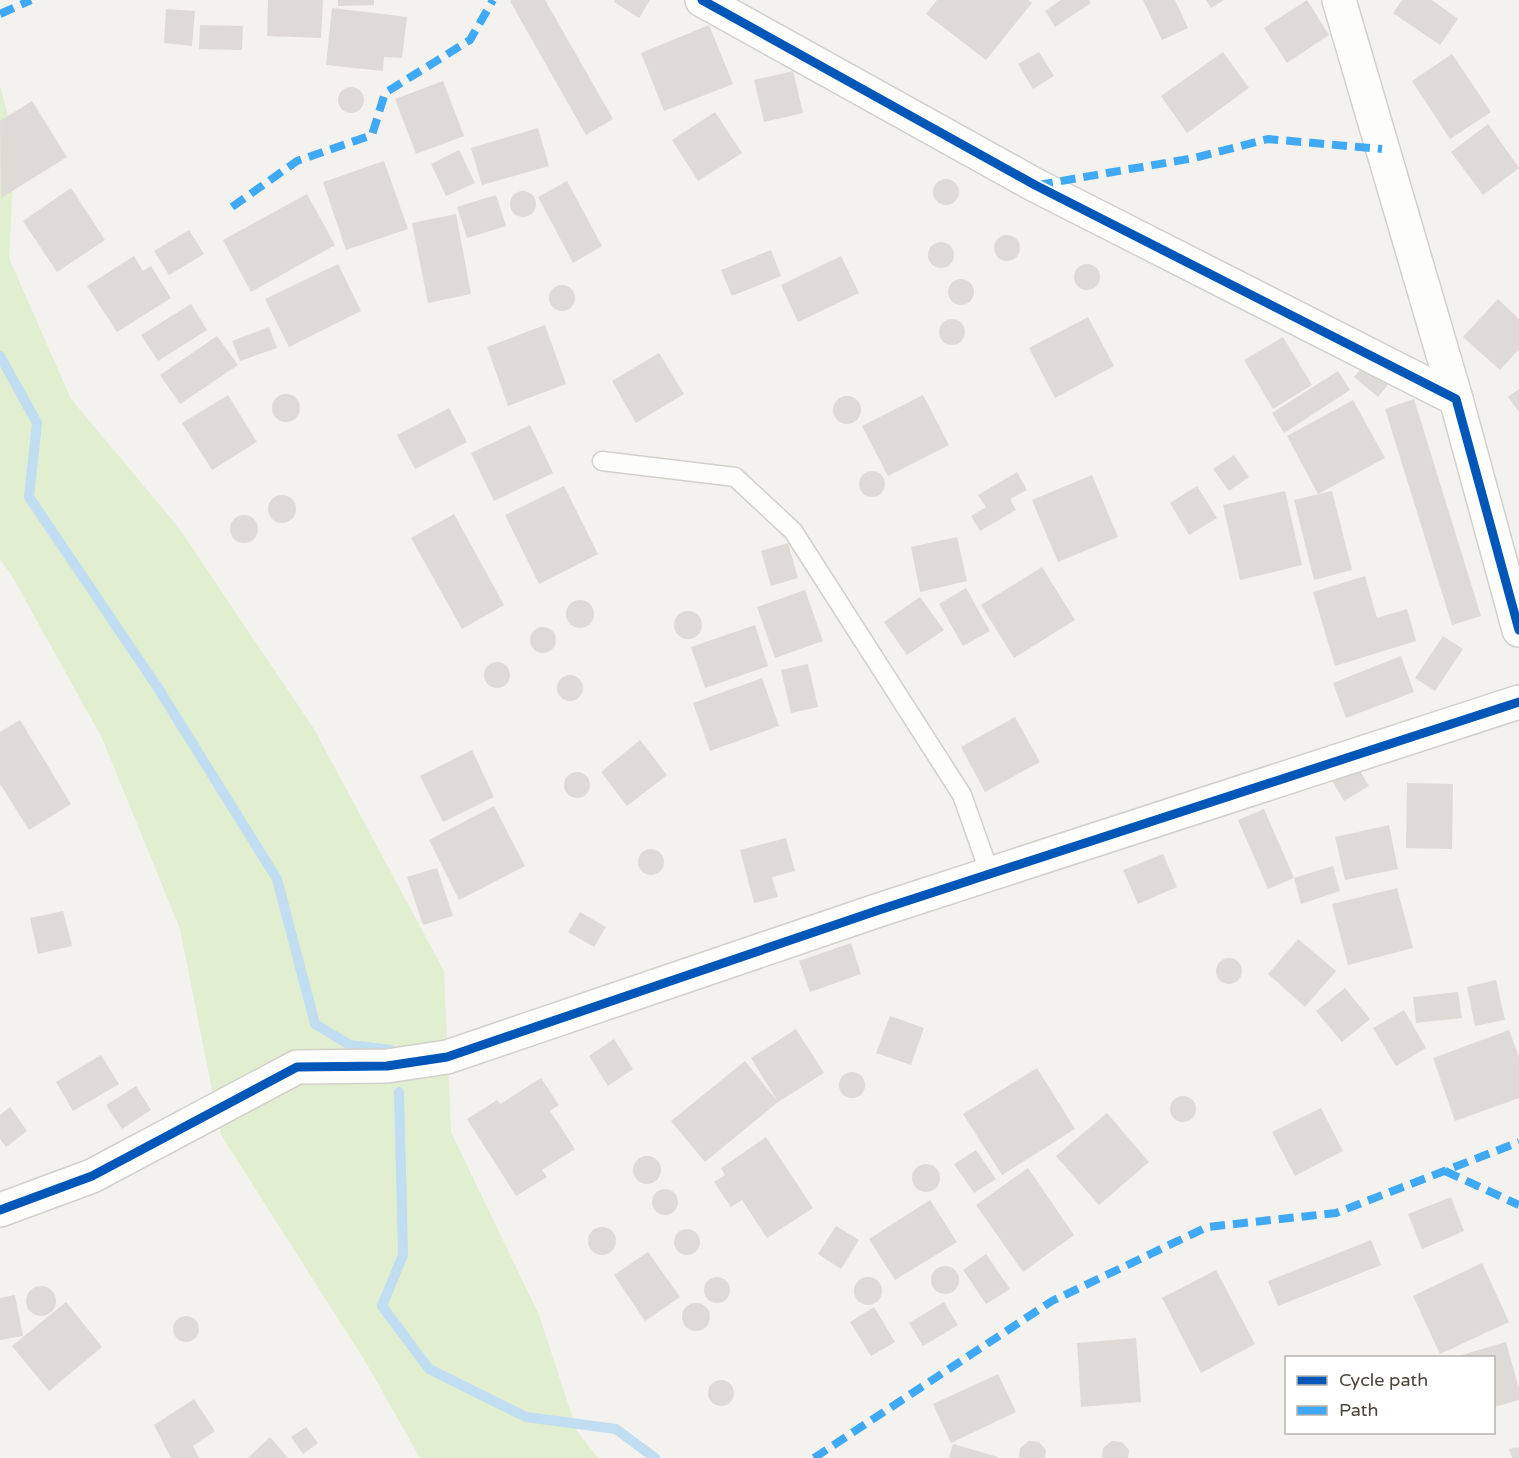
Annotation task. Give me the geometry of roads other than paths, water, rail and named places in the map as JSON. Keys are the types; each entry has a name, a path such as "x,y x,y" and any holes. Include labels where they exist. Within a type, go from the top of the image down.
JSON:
{"street":[{"path":"702,0 1035,185 1456,399"},
{"path":"1339,0 1456,399 1517,620"},
{"path":"0,1210 92,1176 297,1067 387,1066 447,1057 990,874 1519,702"}],"lane":[{"path":"602,461 735,477 793,531 962,795 990,874"}],"waterway":[{"path":"0,356 37,423 29,497 158,688 277,879 315,1024 350,1045 391,1050"},
{"path":"399,1092 403,1255 382,1306 429,1369 526,1417 616,1429 655,1458"}]}
